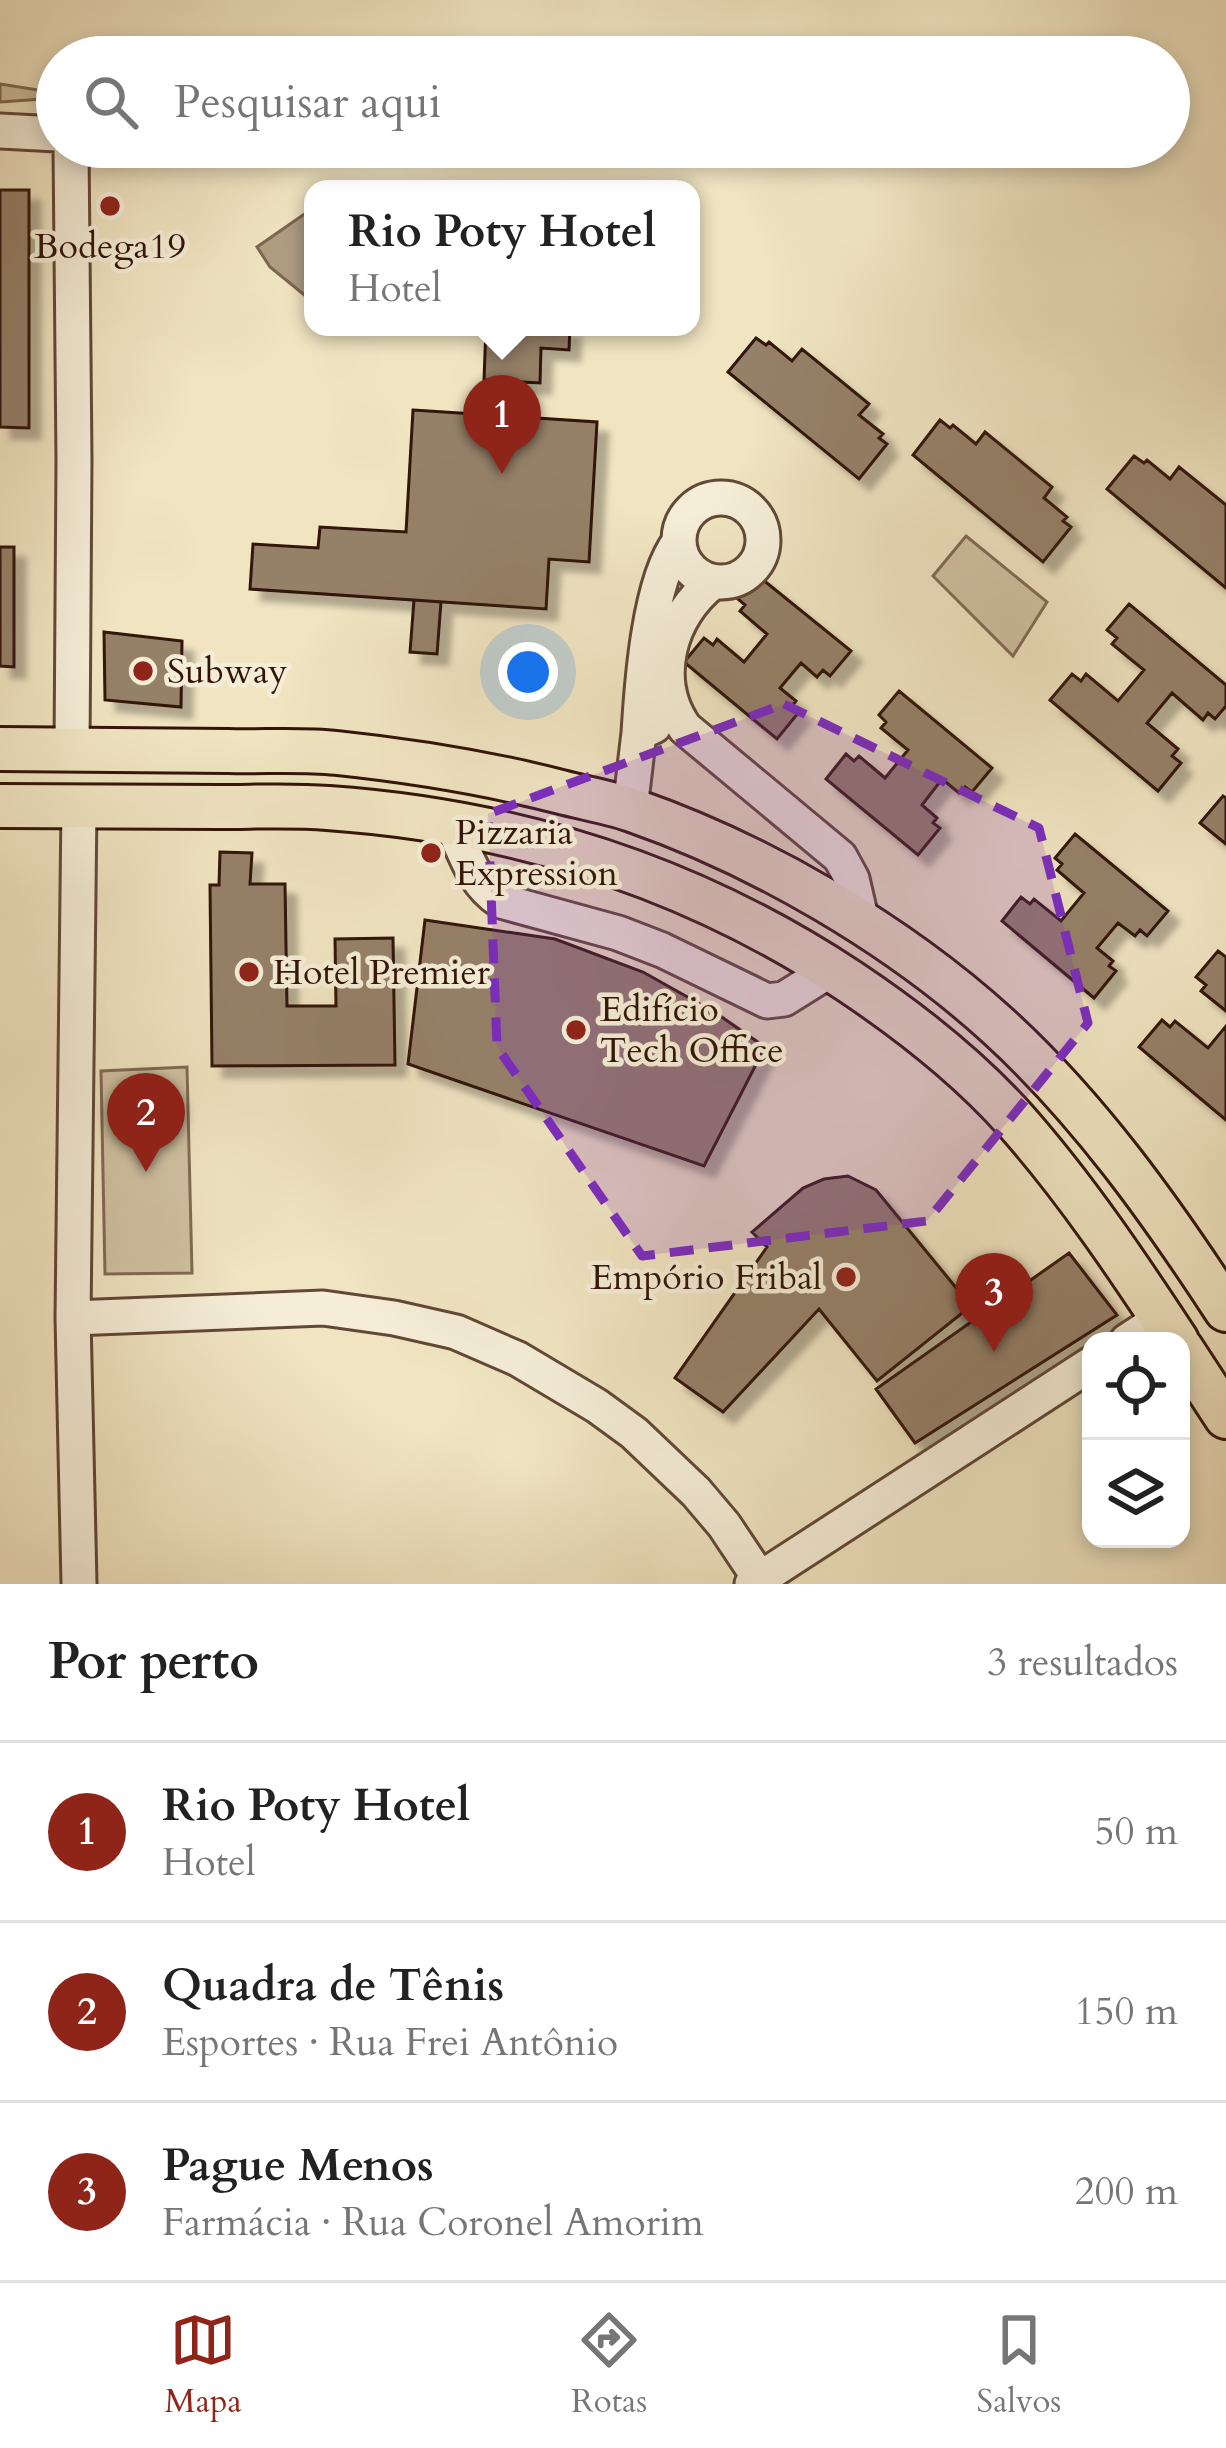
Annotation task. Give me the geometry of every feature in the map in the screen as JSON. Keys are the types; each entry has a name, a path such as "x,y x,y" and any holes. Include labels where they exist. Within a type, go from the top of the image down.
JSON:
{"main road":[{"path":"0,749 331,752 447,766 630,809 711,843 862,922 998,1026 1110,1147 1180,1238 1226,1310"},
{"path":"0,806 325,807 451,821 618,864 707,901 832,969 938,1046 1015,1120 1080,1198 1159,1332"},
{"path":"1190,1372 1226,1417"}],"street":[{"path":"3,134 36,136"},
{"path":"61,168 74,460 72,750"},
{"path":"724,498 738,501 759,520 763,548 759,561 739,579 713,581 700,577 682,557 680,528 697,505 724,498"},
{"path":"630,809 657,590 663,568 679,542"},
{"path":"685,728 667,691 667,668 681,617 713,581"},
{"path":"638,733 660,724 685,728 840,857 852,879 862,922"},
{"path":"79,806 73,1318 80,1584"},
{"path":"451,821 478,879 501,901 618,933 766,1001 784,999 832,969"},
{"path":"73,1318 323,1308 456,1332 518,1359 634,1433 724,1525 756,1582 1082,1370"}],"highlighted area":[{"path":"784,704 1039,828 1088,1023 927,1221 642,1256 497,1047 488,814"}],"shaded area":[{"path":"0,84 36,90 36,99 0,102"},
{"path":"304,214 304,295 270,267 257,247"},
{"path":"966,536 1047,602 1013,656 933,576"},
{"path":"187,1067 192,1273 105,1274 101,1071"}],"building":[{"path":"0,190 29,190 29,428 0,427"},
{"path":"486,336 570,336 569,350 541,348 540,383 484,380"},
{"path":"756,338 766,345 769,342 792,361 802,349 869,404 859,415 883,434 879,438 887,444 859,479 728,372"},
{"path":"413,410 597,422 589,562 549,559 546,609 250,589 253,544 318,548 320,527 406,532"},
{"path":"940,420 976,444 985,432 1052,487 1044,498 1067,517 1063,521 1071,527 1043,562 913,455"},
{"path":"1134,456 1144,463 1147,460 1170,479 1179,467 1226,505 1226,588 1107,489"},
{"path":"0,547 14,547 14,667 0,666"},
{"path":"757,575 851,651 830,676 823,670 817,677 801,663 780,688 796,701 792,706 799,712 777,739 684,662 704,638 713,645 717,639 744,662 767,634 740,611 745,605 738,599"},
{"path":"414,600 441,602 437,654 410,652"},
{"path":"1129,604 1226,685 1226,706 1215,719 1208,713 1203,720 1172,693 1147,723 1178,749 1172,756 1181,763 1158,791 1050,700 1072,674 1081,681 1086,674 1118,701 1144,670 1112,644 1117,638 1107,630"},
{"name":"Subway","path":"104,632 182,641 181,707 105,700"},
{"path":"899,691 992,768 972,792 965,787 959,793 942,779 922,805 937,818 933,823 940,828 918,855 826,779 846,754 854,761 859,756 885,778 908,750 881,728 886,722 879,715"},
{"path":"1226,798 1226,844 1200,823"},
{"path":"1075,834 1168,911 1147,936 1140,930 1135,936 1118,923 1097,948 1113,961 1109,966 1116,971 1094,998 1002,921 1021,897 1030,904 1034,899 1061,921 1084,893 1057,870 1062,864 1055,858"},
{"name":"Hotel Premier","path":"220,852 252,853 250,884 285,884 287,1006 336,1006 335,939 393,938 395,1065 212,1066 210,885 219,885"},
{"name":"Edifício Tech Office","path":"425,920 555,939 643,972 765,1047 704,1166 408,1064"},
{"path":"1218,951 1226,957 1226,1011 1201,991 1206,985 1196,977"},
{"path":"1162,1020 1170,1027 1175,1021 1208,1048 1226,1026 1226,1120 1139,1047"},
{"name":"Empório Fribal","path":"848,1176 876,1190 971,1306 877,1381 819,1309 723,1412 675,1378 767,1247 752,1232 803,1188"},
{"path":"1069,1253 1117,1315 1082,1332 1082,1337 915,1443 876,1389"}],"place":[{"name":"Bodega19","path":"110,206"},
{"name":"Rio Poty Hotel","path":"502,474"},
{"name":"Subway","path":"143,671"},
{"name":"Pizzaria Expression","path":"431,853"},
{"name":"Hotel Premier","path":"249,972"},
{"name":"Edifício Tech Office","path":"576,1030"},
{"name":"Quadra de Tênis","path":"146,1172"},
{"name":"Empório Fribal","path":"846,1277"},
{"name":"Pague Menos","path":"994,1352"}]}
